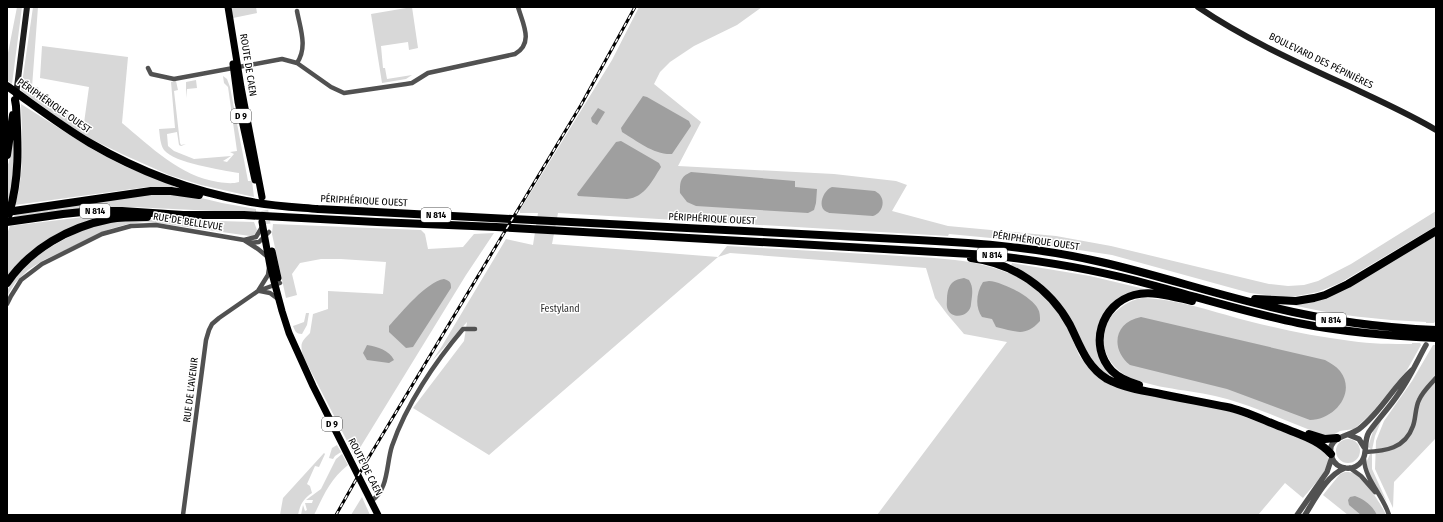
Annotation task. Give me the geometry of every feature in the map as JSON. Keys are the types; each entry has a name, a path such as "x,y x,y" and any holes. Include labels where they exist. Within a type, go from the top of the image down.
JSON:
{"highway":[{"name":"PÉRIPHÉRIQUE OUEST","path":"7,86 67,129 113,156 176,182 206,192 246,201 270,205 318,209 926,240 1004,246 1057,253 1102,262 1242,300 1324,318 1372,325 1423,337 1436,330"},
{"path":"7,155 15,100"},
{"path":"7,222 18,175 15,100"},
{"path":"7,212 151,191 171,191 246,201"},
{"name":"PÉRIPHÉRIQUE OUEST","path":"7,222 92,211 122,210 183,214 272,216 496,227 989,254 1064,264 1305,324 1368,333 1436,338"},
{"path":"7,283 30,257 54,240 82,228 110,219 183,214"},
{"path":"1242,300 1259,299 1283,302 1314,298 1348,284 1436,231"},
{"path":"907,249 985,260 1010,268 1025,276 1037,285 1056,304 1068,322 1088,362 1098,372 1112,381 1133,388 1229,408 1305,436 1320,444 1331,455"},
{"path":"1220,304 1200,303 1156,294 1142,294 1127,298 1112,308 1102,322 1100,330 1100,344 1104,358 1116,375 1133,384 1232,404 1314,436 1325,439 1337,438"}],"main road":[{"path":"15,100 27,7"},
{"name":"ROUTE DE CAEN","path":"223,7 235,67 260,197 251,166 233,73 235,67 228,7"},
{"name":"BOULEVARD DES PÉPINIÈRES","path":"1198,7 1279,53 1423,122 1436,130"},
{"name":"ROUTE DE CAEN","path":"264,224 277,284 278,299 286,324 310,380 378,515"},
{"name":"ROUTE DE CAEN","path":"267,235 269,260 293,340"}],"street":[{"path":"148,68 151,74 174,79 282,59 297,63 331,87 344,93 406,84 412,83 428,73 515,54 520,51 525,46 527,40 518,7"},
{"path":"297,11 303,47 297,63"},
{"name":"ROUTE DE CAEN","path":"244,240 256,237 264,224"},
{"name":"RUE DE BELLEVUE","path":"7,304 21,280 42,264 102,234 131,226 156,225 244,240"},
{"path":"248,244 256,243 267,235"},
{"path":"244,240 248,244 258,249 269,260"},
{"name":"ROUTE DE CAEN","path":"258,291 268,275 269,260"},
{"name":"RUE DE L'AVENIR","path":"183,515 206,340 209,330 212,324 219,318 258,291 277,284"},
{"path":"258,291 270,293 278,299"},
{"path":"371,501 381,491 392,446 401,423 426,377 462,329 474,329"},
{"path":"1389,515 1365,468 1364,453 1366,438 1411,375 1423,337"},
{"path":"1350,435 1356,432 1377,413 1412,370"},
{"path":"1364,453 1389,450 1402,442 1409,435 1413,427 1419,400 1436,378"},
{"path":"1297,515 1327,472 1332,447 1337,438 1343,435 1350,435 1359,438 1364,453 1357,466 1340,470 1327,483 1306,515"},
{"path":"1331,455 1337,464 1348,468 1361,476 1379,496"}],"green space":[{"path":"17,7 22,7 12,84 7,80 7,58"},
{"path":"33,7 38,7 32,87 38,87 39,91 61,109 84,123 89,87 40,78 42,46 128,57 122,123 155,151 191,174 204,179 231,183 239,182 239,173 210,168 169,155 163,148 160,140 159,129 175,128 171,82 176,81 178,90 174,91 180,143 181,145 186,144 181,146 179,145 177,132 167,134 168,146 174,151 194,159 231,156 223,161 227,162 234,154 230,152 237,151 228,87 224,83 223,76 227,79 230,87 248,181 252,181 254,197 201,185 169,175 124,155 89,138 24,93 21,90"},
{"path":"231,7 256,7 257,13 233,18"},
{"path":"412,7 418,48 409,50 408,42 381,46 383,68 385,68 387,79 412,75 406,79 382,83 371,14"},
{"name":"Festyland","path":"639,7 762,7 737,25 694,46 670,62 660,72 654,84 701,122 678,166 834,174 896,181 907,185 892,211 948,226 1056,236 1111,246 1269,284 1288,286 1304,285 1318,281 1351,264 1436,211 1436,226 1340,283 1318,292 1282,297 1250,293 1112,255 1012,240 949,234 948,236 558,213 552,244 718,257 489,455 413,408 464,341 467,322 432,361 506,239 533,245 538,213 520,213 520,210 612,60"},
{"path":"196,80 197,88 187,89 186,98 186,82"},
{"path":"21,104 92,149 124,166 174,186 173,188 147,187 15,205 22,168"},
{"path":"12,133 14,133 13,187 7,205 7,167 9,162"},
{"path":"151,192 189,195 256,209 256,213 132,207 97,207 14,217 15,213"},
{"path":"92,216 93,220 68,229 48,239 17,264 7,276 7,234 10,226"},
{"path":"143,220 254,222 257,230 254,236 250,236 166,224 144,222 128,224 110,229 44,260 28,270 15,283 7,296 10,284 19,272 46,250 63,240 94,226 106,223"},
{"path":"273,224 421,230 425,234 428,249 463,247 474,234 494,233 466,275 358,451 358,462 303,356 302,345 303,341 310,333 313,314 328,309 328,291 383,294 386,262 321,259 300,263 292,274 297,295 286,298 272,234"},
{"path":"1436,234 1436,320 1434,323 1356,316 1288,304 1307,301"},
{"path":"727,246 947,259 978,264 1008,273 1011,271 1042,292 1065,322 1079,355 1087,366 1098,377 1112,386 1218,408 1235,413 1318,445 1328,458 1327,467 1303,498 1285,483 1258,515 877,515 1007,342 964,334 935,298 926,268 730,253 718,257"},
{"path":"1012,263 1090,276 1149,290 1119,299 1097,343 1118,378 1111,379 1092,364 1063,309 1011,266"},
{"path":"1142,298 1170,301 1198,307 1264,325 1301,333 1366,343 1420,343 1421,345 1407,370 1370,415 1354,429 1340,431 1333,435 1319,435 1268,413 1237,402 1215,396 1166,388 1142,382 1127,376 1119,370 1109,359 1105,350 1103,338 1105,325 1109,317 1110,318 1120,308 1132,301"},
{"path":"306,313 309,313 307,325 302,334 297,333 293,326 304,322"},
{"path":"1433,345 1436,345 1436,438 1394,482 1393,508 1375,469 1376,441 1384,421 1412,381"},
{"path":"1382,419 1375,436 1372,450 1368,447 1374,428"},
{"path":"1348,439 1356,443 1360,451 1356,459 1348,463 1340,459 1336,451 1340,443"},
{"path":"337,445 341,452 333,459 329,458 332,448"},
{"path":"324,453 325,454 319,467 315,466 307,484 310,486 312,493 302,502 298,515 280,515 283,498"},
{"path":"342,454 348,465 336,476 324,494 314,515 301,515 303,505 305,511 307,510 305,503 312,503 313,500 306,500 321,489 336,459"},
{"path":"1370,454 1372,454 1372,469 1387,502 1369,474 1366,463"},
{"path":"1345,472 1355,473 1361,478 1386,515 1348,515 1323,495 1340,474"},
{"path":"362,497 370,515 351,515"}],"shaded area":[{"path":"643,96 689,121 691,126 672,154 665,154 652,150 622,132 621,128"},
{"path":"598,108 605,112 597,125 592,122 591,118"},
{"path":"621,141 659,163 661,167 651,183 643,192 633,198 627,199 578,196 577,194 616,142"},
{"path":"691,172 795,181 795,187 817,189 816,203 814,210 808,213 696,206 687,202 680,193 681,180"},
{"path":"832,187 875,191 880,194 882,198 882,208 876,215 873,216 829,213 822,207 822,201 824,194"},
{"path":"964,278 969,280 972,286 970,308 965,314 958,316 954,315 948,310 948,290 953,282"},
{"path":"444,279 450,282 451,288 413,347 406,348 389,332 389,326 422,291 437,281"},
{"path":"989,281 1002,284 1024,295 1035,304 1039,310 1040,321 1029,330 1020,332 996,327 992,319 982,317 978,309 977,300 983,282"},
{"path":"1141,317 1325,360 1338,369 1345,379 1346,388 1344,396 1335,410 1319,419 1310,420 1227,389 1130,365 1119,351 1118,337 1120,330 1125,324"},
{"path":"367,345 386,351 394,360 389,363 367,360 363,353"},
{"path":"1355,496 1368,503 1377,515 1361,515 1349,505 1348,500 1350,497"}],"tunnel":[{"path":"263,200 267,224"}],"railway":[{"path":"336,515 366,462 581,105 635,7"}]}
